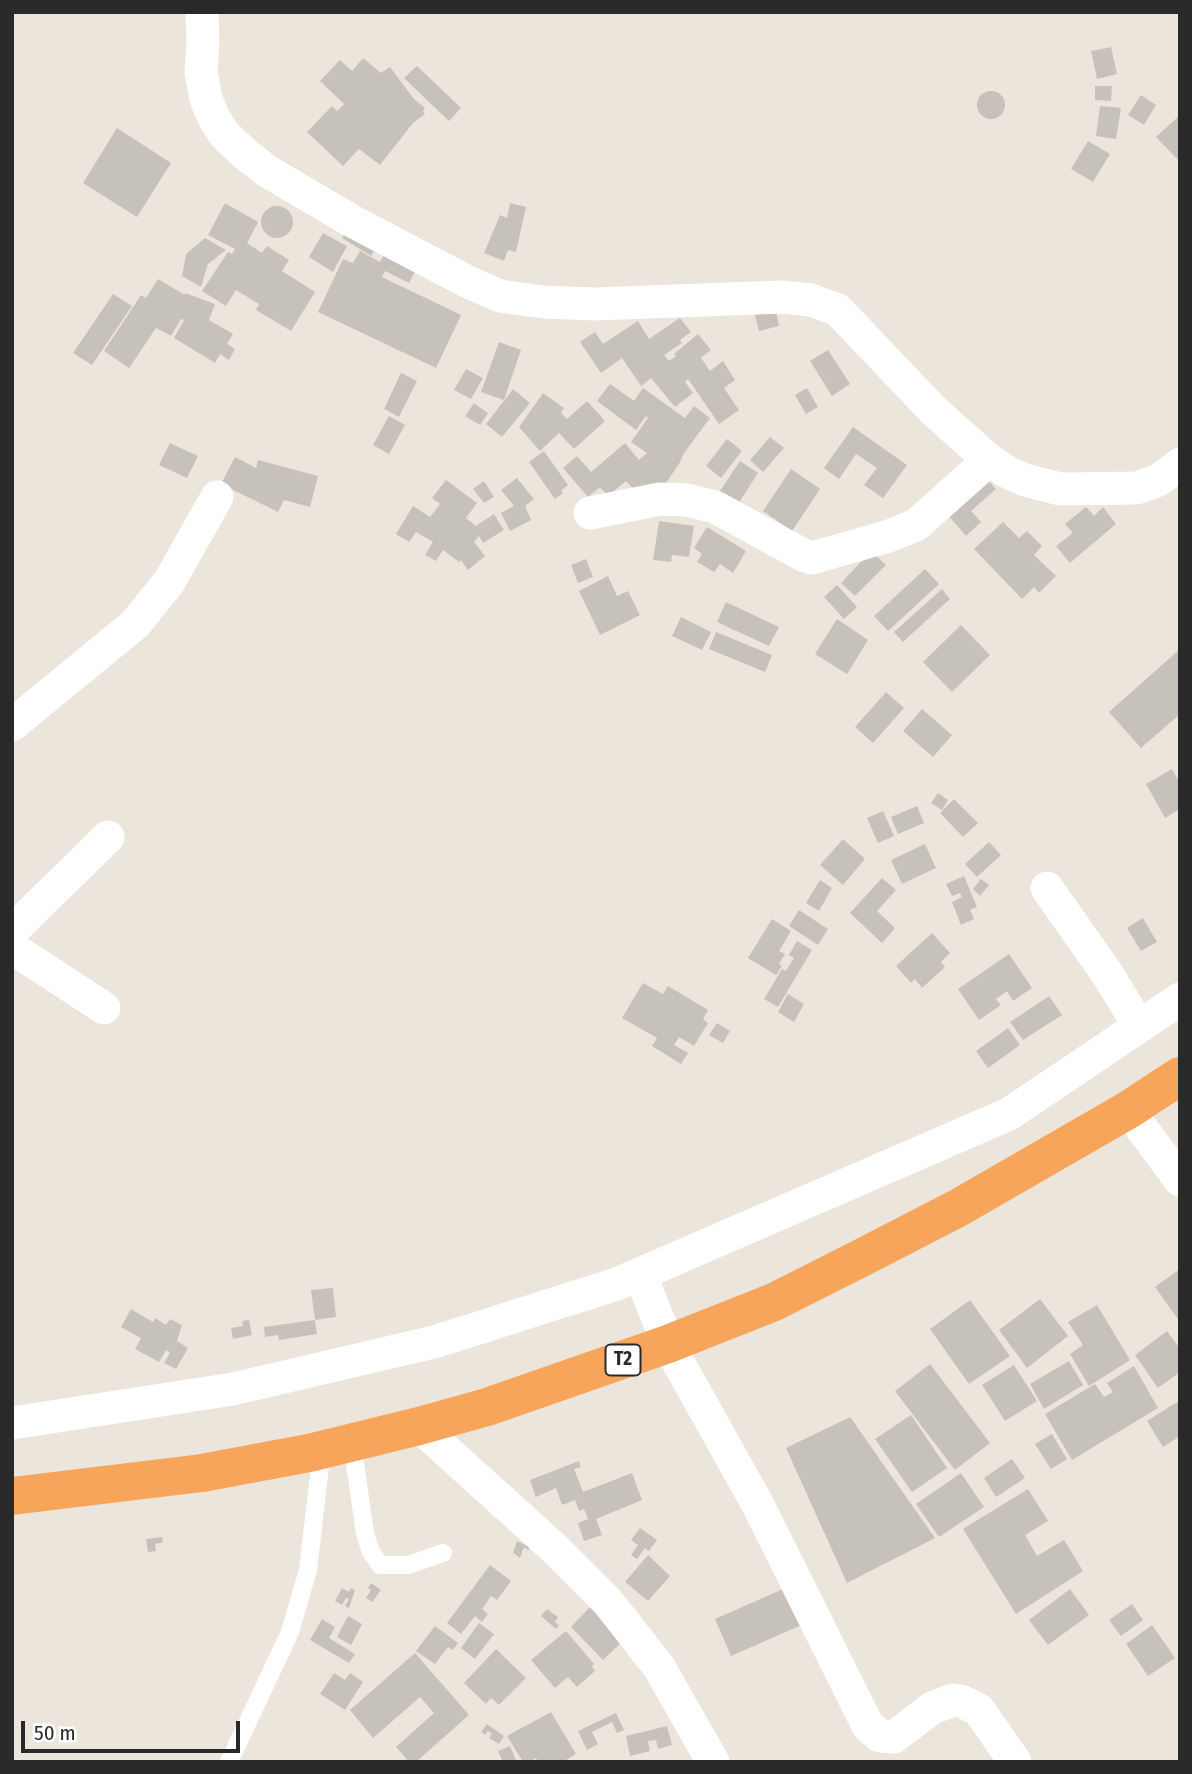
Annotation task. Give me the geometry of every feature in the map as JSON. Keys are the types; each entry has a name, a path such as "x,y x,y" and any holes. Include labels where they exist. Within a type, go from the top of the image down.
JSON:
{"highway":[{"name":"T2","path":"12,1496 202,1473 337,1446 487,1407 668,1344 774,1302 863,1258 958,1208 1128,1110 1180,1076"}],"street":[{"path":"202,12 201,72 206,99 224,134 267,171 350,220 468,282 500,296 543,302 595,304 782,298 811,300 838,310 933,410 989,460 1007,472 1025,480 1060,489 1136,488 1159,480 1180,464"},
{"path":"590,513 660,499 687,500 715,508 812,558 889,536 915,525 989,460"},
{"path":"12,725 135,624 169,582 217,497"},
{"path":"12,931 108,837"},
{"path":"1047,888 1108,975 1139,1026"},
{"path":"12,948 104,1008"},
{"path":"12,1423 233,1389 434,1342 617,1284 1009,1114 1180,999"},
{"path":"1128,1110 1180,1180"},
{"path":"640,1274 668,1344 758,1505 873,1731 884,1738 894,1737 932,1708 946,1702 961,1701 979,1710 1015,1762"},
{"path":"419,1426 554,1548 608,1602 659,1667 711,1761"}],"lane":[{"path":"337,1446 370,1552 380,1565 408,1565 443,1552"},
{"path":"229,1762 293,1619 308,1570 337,1446"}],"building":[{"path":"1111,47 1117,74 1097,79 1091,51"},
{"path":"363,58 381,73 390,67 414,99 425,108 425,114 413,123 380,165 359,149 343,166 307,132 332,106 337,111 344,104 320,81 340,60 352,71"},
{"path":"417,66 461,108 449,121 404,78"},
{"path":"1095,86 1112,86 1111,101 1095,100"},
{"path":"991,91 1001,95 1005,105 1001,115 991,119 981,115 977,105 981,95"},
{"path":"1141,95 1156,105 1144,125 1128,115"},
{"path":"1100,106 1121,108 1116,139 1096,136"},
{"path":"1180,115 1180,162 1156,137"},
{"path":"117,128 171,163 137,217 83,183"},
{"path":"1088,141 1110,154 1093,182 1071,169"},
{"path":"225,203 258,222 247,243 262,253 267,246 289,260 282,271 315,292 291,331 256,310 259,304 236,290 226,306 202,291 228,252 232,254 235,249 208,235"},
{"path":"510,203 526,207 516,252 508,250 504,261 484,253 500,215 507,218"},
{"path":"277,206 288,211 293,222 288,233 277,238 266,233 261,222 266,211"},
{"path":"349,227 378,244 371,256 342,238"},
{"path":"323,233 347,246 333,272 309,257"},
{"path":"205,238 226,250 208,264 201,287 182,276 186,254"},
{"path":"387,249 418,266 409,283 385,271 382,277 461,315 436,368 318,312 343,259 353,263 360,251 380,262"},
{"path":"158,279 185,295 215,304 209,320 233,334 227,344 235,349 229,360 220,354 215,363 174,338 184,320 181,319 171,336 156,328 129,368 104,351 141,295 146,298"},
{"path":"113,294 132,306 92,365 73,353"},
{"path":"776,311 779,326 759,331 755,315"},
{"path":"680,318 691,332 680,340 682,343 664,355 669,361 698,334 711,350 701,358 710,371 723,361 735,380 724,388 739,410 719,424 688,379 685,382 693,393 675,407 651,378 641,386 622,358 601,373 580,342 595,332 603,344 638,321 649,339"},
{"path":"499,342 521,350 504,400 481,392"},
{"path":"828,350 850,384 832,396 810,361"},
{"path":"466,369 483,378 471,399 454,390"},
{"path":"401,373 417,381 399,417 384,409"},
{"path":"610,384 634,401 643,388 685,418 694,406 710,418 658,495 643,499 626,481 608,496 600,487 588,497 563,468 577,456 591,472 625,443 639,460 647,453 631,442 648,418 646,416 636,430 597,401"},
{"path":"807,388 818,407 806,414 795,395"},
{"path":"513,389 530,403 502,437 486,424"},
{"path":"543,393 564,408 561,413 567,419 587,401 605,421 574,449 559,433 540,451 519,427"},
{"path":"474,403 488,413 480,425 465,416"},
{"path":"389,416 405,425 389,454 373,445"},
{"path":"853,427 907,465 883,498 864,485 877,468 856,454 839,479 824,468"},
{"path":"770,437 784,448 763,472 750,460"},
{"path":"727,439 742,451 721,478 706,466"},
{"path":"170,443 198,456 187,478 159,465"},
{"path":"544,451 568,485 555,499 529,462"},
{"path":"235,457 256,468 258,460 318,476 310,507 284,500 278,512 221,484"},
{"path":"740,461 758,473 735,509 716,497"},
{"path":"791,469 820,489 792,531 763,511"},
{"path":"517,478 534,499 525,506 531,520 510,531 501,513 514,506 501,490"},
{"path":"987,479 996,489 971,511 981,522 966,536 947,514"},
{"path":"446,480 477,503 466,518 476,526 494,514 504,530 483,543 479,536 474,542 485,556 468,570 461,560 459,562 443,550 436,561 425,555 433,542 416,532 409,542 396,534 413,506 430,517 440,504 432,498"},
{"path":"484,481 494,497 484,503 473,489"},
{"path":"1086,507 1094,516 1103,507 1116,524 1070,563 1056,546 1073,533 1065,524"},
{"path":"659,521 694,526 689,557 672,555 671,562 653,560"},
{"path":"1003,522 1019,538 1027,531 1042,546 1034,555 1056,576 1039,593 1034,587 1022,599 974,549"},
{"path":"707,527 746,551 733,573 720,564 714,572 697,562 702,554 694,548"},
{"path":"871,551 886,565 855,596 841,583"},
{"path":"586,559 593,577 578,583 571,565"},
{"path":"925,569 939,584 888,631 874,616"},
{"path":"608,576 617,596 628,591 640,615 600,635 579,591"},
{"path":"837,585 857,607 844,619 824,597"},
{"path":"942,589 950,599 903,642 894,632"},
{"path":"726,602 779,627 769,646 717,622"},
{"path":"681,617 711,632 702,650 672,636"},
{"path":"837,619 868,640 847,674 815,654"},
{"path":"961,625 990,655 952,692 923,662"},
{"path":"716,632 772,655 765,672 709,649"},
{"path":"1180,649 1180,714 1141,748 1109,712"},
{"path":"886,692 904,708 873,743 855,727"},
{"path":"922,709 952,735 933,757 903,731"},
{"path":"1172,769 1180,783 1180,809 1165,818 1146,784"},
{"path":"938,793 948,800 942,810 931,803"},
{"path":"954,799 978,823 963,837 940,813"},
{"path":"917,806 924,823 898,834 891,817"},
{"path":"883,811 894,836 878,843 867,818"},
{"path":"843,839 865,859 843,885 820,865"},
{"path":"989,842 1001,855 977,877 965,864"},
{"path":"925,844 936,868 902,884 891,860"},
{"path":"964,876 977,907 970,910 974,919 961,925 952,902 962,897 960,893 952,896 946,884"},
{"path":"882,878 896,890 877,911 895,928 882,943 850,913"},
{"path":"981,879 989,885 980,896 973,889"},
{"path":"820,880 832,888 819,911 806,903"},
{"path":"799,910 828,929 818,945 789,926"},
{"path":"1143,918 1157,942 1141,951 1127,928"},
{"path":"772,919 791,931 779,951 785,954 776,975 748,958"},
{"path":"932,933 950,953 941,962 945,967 922,988 915,979 911,983 896,966"},
{"path":"797,941 812,950 778,1007 764,999 782,969 786,971 794,958 789,955"},
{"path":"1009,954 1032,988 1013,1001 1007,991 996,999 1001,1005 979,1020 958,989"},
{"path":"643,983 663,994 668,986 708,1010 703,1019 708,1023 694,1046 679,1037 674,1045 688,1053 681,1064 652,1046 657,1038 622,1018"},
{"path":"788,994 804,1004 794,1022 778,1012"},
{"path":"1049,996 1062,1015 1023,1040 1010,1022"},
{"path":"717,1023 730,1031 723,1043 709,1035"},
{"path":"1008,1028 1020,1045 988,1068 976,1051"},
{"path":"1180,1269 1180,1322 1155,1287"},
{"path":"333,1288 336,1317 315,1320 311,1290"},
{"path":"1040,1299 1068,1336 1027,1368 999,1330"},
{"path":"970,1300 1010,1356 969,1384 930,1329"},
{"path":"1097,1305 1130,1360 1089,1386 1070,1354 1083,1345 1068,1322"},
{"path":"131,1309 153,1322 155,1318 166,1325 170,1319 182,1325 177,1341 188,1348 176,1369 164,1363 170,1353 166,1350 159,1362 135,1349 141,1338 121,1327"},
{"path":"249,1320 252,1335 233,1339 231,1328 243,1326 242,1321"},
{"path":"315,1320 317,1334 279,1340 278,1335 265,1337 264,1327"},
{"path":"1167,1331 1180,1349 1180,1372 1158,1388 1135,1355"},
{"path":"1069,1361 1083,1385 1044,1409 1030,1384"},
{"path":"930,1364 990,1443 955,1470 895,1391"},
{"path":"1014,1365 1037,1401 1005,1421 982,1385"},
{"path":"1134,1366 1158,1408 1072,1460 1045,1414 1095,1384 1104,1397 1113,1392 1107,1383"},
{"path":"1177,1402 1180,1406 1180,1436 1163,1447 1147,1421"},
{"path":"911,1415 947,1468 912,1492 875,1439"},
{"path":"850,1417 935,1538 847,1583 786,1448"},
{"path":"1052,1434 1067,1459 1051,1469 1035,1444"},
{"path":"1012,1459 1025,1478 996,1497 984,1478"},
{"path":"579,1461 581,1467 574,1469 583,1492 632,1473 642,1500 596,1519 602,1535 584,1541 578,1523 588,1519 584,1509 579,1511 575,1500 562,1505 556,1488 536,1497 530,1480"},
{"path":"961,1473 984,1507 939,1537 916,1504"},
{"path":"1028,1489 1048,1521 1025,1535 1037,1556 1064,1540 1083,1571 1016,1614 963,1529"},
{"path":"640,1528 657,1540 649,1551 645,1548 637,1559 631,1555 638,1545 631,1540"},
{"path":"162,1537 163,1542 155,1544 156,1551 148,1552 146,1539"},
{"path":"517,1541 530,1547 528,1550 524,1547 520,1558 513,1553"},
{"path":"648,1555 670,1576 648,1601 625,1582"},
{"path":"490,1565 511,1581 497,1600 491,1596 482,1609 488,1614 482,1622 475,1616 461,1634 447,1623"},
{"path":"371,1583 381,1590 372,1602 366,1598 371,1590 368,1588"},
{"path":"790,1586 806,1623 731,1656 715,1619"},
{"path":"342,1588 349,1592 351,1588 355,1590 349,1608 345,1606 349,1599 346,1598 342,1605 335,1601"},
{"path":"1070,1589 1089,1615 1048,1645 1029,1620"},
{"path":"594,1603 627,1637 603,1660 571,1627"},
{"path":"1132,1604 1143,1620 1121,1636 1109,1620"},
{"path":"547,1609 558,1617 555,1622 559,1625 556,1629 541,1616"},
{"path":"348,1616 362,1624 351,1645 337,1637"},
{"path":"322,1619 335,1627 329,1638 355,1654 349,1663 310,1640"},
{"path":"479,1623 494,1634 475,1659 461,1648"},
{"path":"1152,1625 1175,1658 1148,1676 1126,1644"},
{"path":"435,1626 458,1643 453,1650 448,1647 435,1664 416,1651"},
{"path":"566,1631 594,1664 592,1667 595,1671 577,1687 568,1677 555,1688 531,1660"},
{"path":"496,1649 526,1678 499,1705 491,1698 486,1704 464,1683"},
{"path":"415,1653 469,1715 416,1762 409,1762 396,1747 434,1713 420,1697 373,1738 350,1710"},
{"path":"334,1673 345,1680 350,1673 363,1682 345,1710 320,1694"},
{"path":"551,1712 576,1754 563,1762 538,1762 536,1758 523,1762 507,1736"},
{"path":"616,1713 624,1730 617,1733 612,1722 592,1732 598,1744 587,1750 578,1731"},
{"path":"487,1724 504,1736 499,1744 489,1738 492,1734 488,1731 485,1735 481,1732"},
{"path":"667,1726 672,1745 658,1749 656,1740 648,1741 650,1751 630,1756 626,1736"},
{"path":"510,1746 517,1762 503,1762 498,1751"}]}
